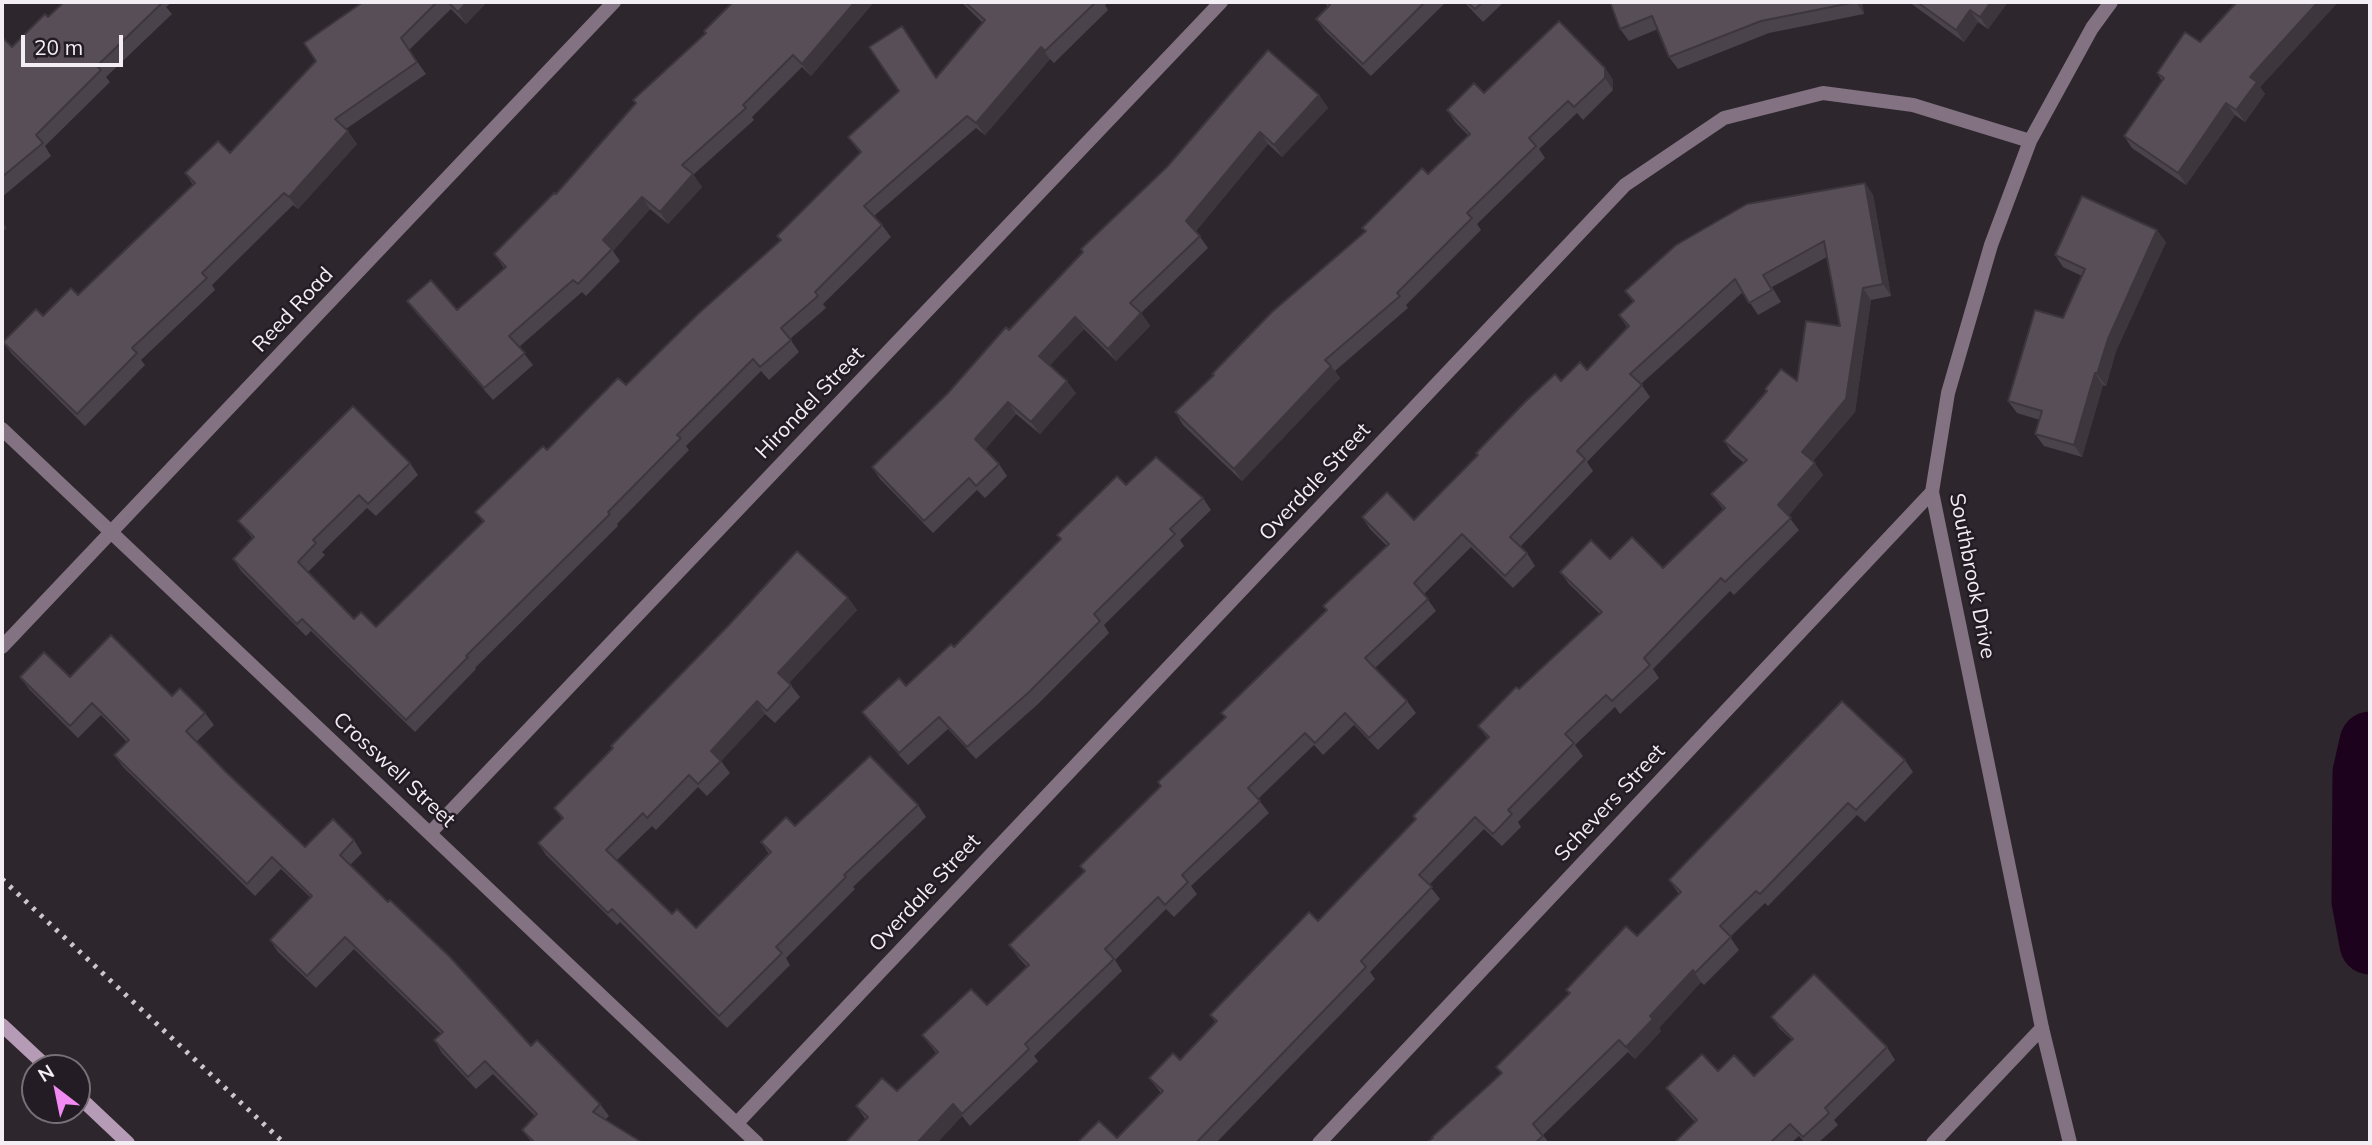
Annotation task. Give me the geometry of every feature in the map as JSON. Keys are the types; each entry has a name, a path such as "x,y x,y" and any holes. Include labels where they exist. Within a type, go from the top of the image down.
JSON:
{"main road":[{"path":"2,1025 33,1054"},
{"path":"91,1108 128,1143"}],"street":[{"name":"Reed Road","path":"2,647 614,2"},
{"name":"Hirondel Street","path":"430,833 1221,2"},
{"name":"Southbrook Drive","path":"2070,1143 2042,1028 1932,492 1948,393 1991,245 2030,141 2092,28 2111,2"},
{"name":"Overdale Street","path":"737,1123 1625,185 1724,118 1824,93 1913,105 2030,141"},
{"name":"Crosswell Street","path":"2,429 757,1143"},
{"name":"Schevers Street","path":"1319,1143 1932,492"},
{"path":"1933,1143 2042,1028"}],"building":[{"path":"64,2 163,2 97,66 101,70 36,135 43,143 2,177 2,37 12,47 45,14 48,17"},
{"path":"363,2 437,2 401,38 417,62 335,119 348,131 289,197 284,193 202,273 207,278 132,348 137,353 77,414 3,342 36,309 43,316 71,288 78,295 195,183 185,173 218,141 230,153 316,61 304,43"},
{"path":"448,2 467,2 458,12"},
{"path":"733,2 855,2 802,64 793,55 743,105 746,108 682,165 693,174 660,212 642,197 603,240 612,249 578,284 573,280 509,336 525,353 484,388 407,301 431,280 457,310 506,267 494,254 554,193 556,194 636,103 633,100 706,33 704,31"},
{"path":"965,2 1096,2 1045,51 1041,47 976,123 967,116 864,206 882,225 815,292 818,296 781,328 791,340 760,367 753,359 677,435 681,438 608,512 610,514 466,656 468,657 406,720 302,619 297,624 233,559 254,537 238,521 353,406 410,463 368,504 359,495 313,540 316,543 298,562 354,619 361,612 376,627 484,521 475,512 543,446 547,450 618,378 626,385 698,314 781,240 777,236 861,152 848,137 899,91 869,47 902,26 936,78 985,20"},
{"path":"1326,2 1425,2 1363,64 1316,19 1330,5"},
{"path":"1467,2 1483,2 1475,9"},
{"path":"1610,2 1856,2 1761,21 1669,57 1652,16 1620,29"},
{"path":"1917,2 1991,2 1980,17 1970,10 1956,30"},
{"path":"2237,2 2318,2 2250,77 2257,82 2236,110 2226,103 2178,173 2124,136 2164,78 2157,73 2185,32 2200,42"},
{"path":"1559,21 1605,68 1605,78 1574,107 1568,101 1529,138 1536,146 1467,213 1472,218 1397,293 1400,296 1325,360 1331,366 1234,469 1175,412 1214,375 1212,374 1272,312 1366,231 1362,228 1422,168 1428,174 1470,134 1447,110 1474,83 1484,93"},
{"path":"1268,50 1319,95 1274,145 1260,132 1186,221 1200,236 1130,303 1141,313 1108,349 1075,317 1039,356 1067,381 1031,422 1008,402 975,439 999,464 976,486 969,478 924,521 872,467 948,393 1006,327 1009,330 1083,252 1081,249 1167,167"},
{"path":"1865,183 1883,284 1863,288 1846,399 1802,452 1815,463 1778,505 1791,518 1725,582 1721,578 1644,658 1650,665 1612,701 1606,695 1565,734 1574,743 1508,810 1512,814 1493,834 1475,817 1419,875 1432,887 1361,961 1366,967 1196,1143 1077,1143 1099,1121 1117,1138 1163,1091 1149,1078 1173,1053 1180,1060 1217,1021 1210,1015 1309,912 1318,921 1416,819 1413,816 1489,737 1478,726 1516,687 1519,689 1602,612 1560,572 1591,540 1610,559 1632,537 1663,568 1725,508 1711,494 1747,460 1724,441 1767,391 1765,389 1781,369 1797,381 1806,321 1840,326 1824,241 1763,275 1772,290 1749,303 1735,279 1630,374 1642,385 1577,451 1585,459 1510,537 1527,553 1505,576 1462,534 1414,583 1428,599 1365,658 1407,701 1369,738 1345,713 1315,743 1305,733 1248,788 1260,801 1182,875 1188,882 1165,905 1158,897 1105,949 1114,959 1025,1044 1029,1049 962,1114 953,1104 917,1143 845,1143 868,1117 856,1106 882,1078 897,1091 938,1052 922,1035 971,989 987,1005 1029,965 1009,945 1085,871 1080,866 1161,786 1158,782 1226,717 1221,713 1327,610 1323,606 1389,544 1362,517 1387,492 1414,520 1525,402 1555,374 1561,381 1580,362 1587,370 1629,326 1619,315 1634,301 1625,291 1676,245 1747,204"},
{"path":"2082,196 2157,230 2108,339 2074,445 2035,434 2042,411 2008,401 2035,310 2063,318 2085,269 2055,255"},
{"path":"1156,457 1203,498 1170,529 1175,534 1094,614 1100,621 1028,693 967,747 939,717 899,753 862,712 899,678 906,686 951,644 954,647 1061,539 1057,535 1117,476 1126,485"},
{"path":"797,551 848,598 778,673 791,685 767,711 757,701 711,751 721,761 698,784 689,775 647,818 643,813 606,850 672,914 677,909 696,928 771,852 761,842 786,817 795,826 870,756 918,805 844,875 846,877 776,947 782,953 719,1016 612,909 608,913 538,843 563,818 554,808"},
{"path":"111,635 172,696 180,688 205,713 186,731 305,847 333,819 354,840 340,855 450,957 531,1046 537,1040 600,1104 593,1112 643,1143 535,1143 522,1130 537,1114 485,1061 468,1077 434,1040 443,1032 345,937 307,976 270,940 312,896 272,857 247,884 114,755 129,740 92,703 70,726 20,677 44,652 70,677"},
{"path":"1842,701 1905,760 1856,810 1848,803 1760,894 1756,891 1720,926 1731,937 1695,973 1693,970 1650,1016 1653,1019 1626,1047 1619,1040 1533,1124 1543,1136 1535,1143 1426,1143 1502,1073 1496,1067 1570,993 1566,990 1626,926 1637,936 1681,892 1669,880"},
{"path":"1814,974 1887,1047 1825,1108 1829,1113 1803,1137 1790,1124 1770,1143 1674,1143 1697,1120 1666,1088 1702,1054 1718,1071 1734,1055 1754,1076 1793,1039 1771,1017"}],"waterway":[{"path":"2370,742 2363,773 2362,901 2370,944"}],"railway":[{"path":"2,879 284,1143"}]}
